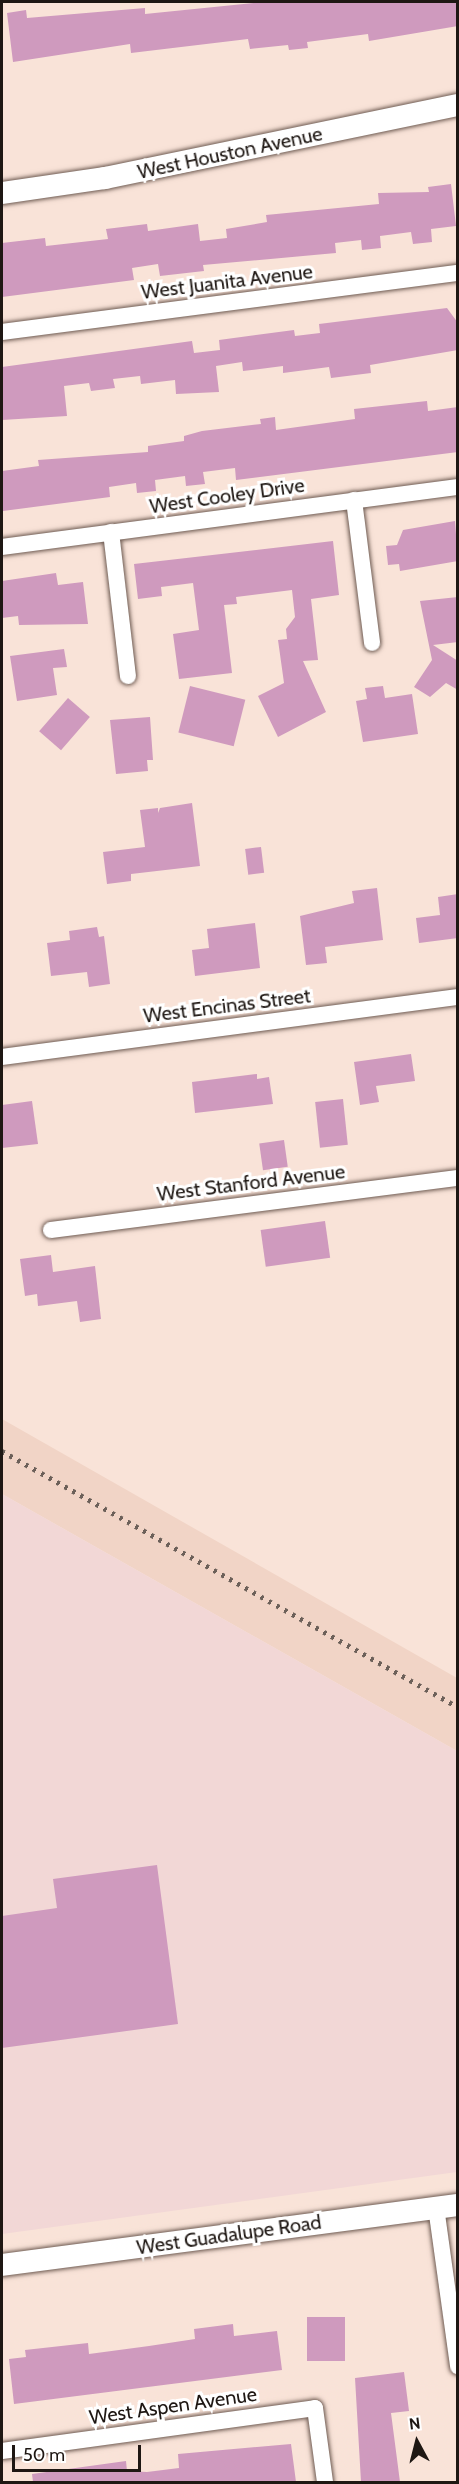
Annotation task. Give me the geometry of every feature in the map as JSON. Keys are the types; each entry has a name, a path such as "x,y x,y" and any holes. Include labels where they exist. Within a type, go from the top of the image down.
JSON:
{"street":[{"name":"West Houston Avenue","path":"2,193 105,178 458,105"},
{"name":"West Juanita Avenue","path":"2,332 458,273"},
{"name":"West Cooley Drive","path":"2,547 458,487"},
{"path":"354,500 372,643"},
{"path":"111,532 128,676"},
{"name":"West Encinas Street","path":"2,1057 458,997"},
{"name":"West Stanford Avenue","path":"51,1230 458,1178"},
{"path":"447,2206 458,2366"},
{"name":"West Guadalupe Road","path":"2,2265 447,2206"},
{"name":"West Aspen Avenue","path":"2,2451 315,2408 325,2482"}],"shaded area":[{"path":"2,1419 457,1678 457,1751 2,1494"},
{"path":"2,1494 457,1751 457,2172 2,2234"}],"building":[{"path":"264,2 458,2 458,26 369,41 368,34 307,42 308,48 289,50 288,45 250,49 248,39 131,53 130,44 13,62 7,13 26,10 27,18 145,8 145,14"},
{"path":"451,184 456,226 431,229 432,242 413,244 411,232 380,236 381,248 362,250 361,240 335,243 336,253 203,265 204,271 160,276 158,264 132,268 134,280 2,297 2,243 45,238 46,246 108,239 106,229 147,224 148,231 198,224 200,241 227,238 226,229 267,222 266,215 379,204 378,193 429,192 428,187"},
{"path":"447,308 458,323 458,350 370,365 371,373 331,378 329,367 283,373 283,366 243,371 242,362 216,366 219,392 176,394 175,380 141,384 140,376 113,379 115,388 91,391 89,383 64,386 67,416 2,420 2,367 192,341 194,353 220,350 219,340 294,330 295,336 320,333 319,324"},
{"path":"427,401 428,411 458,407 458,452 236,480 235,468 203,472 205,484 186,486 185,476 155,480 156,491 137,493 136,483 109,487 110,497 3,511 2,471 39,466 38,460 148,452 148,446 184,441 184,436 202,431 261,424 260,419 275,417 276,430 355,419 354,409"},
{"path":"455,521 458,561 400,571 399,564 388,565 386,546 397,545 403,530"},
{"path":"333,541 339,595 311,599 318,660 303,661 326,712 278,737 258,696 284,683 278,640 287,639 286,629 295,617 292,590 236,597 237,604 224,605 232,673 179,679 173,634 199,630 193,583 161,587 162,596 138,599 134,564"},
{"path":"56,573 58,585 83,582 88,624 19,625 18,616 2,618 2,581"},
{"path":"458,597 458,642 433,645 458,661 458,690 446,683 430,697 414,687 432,660 420,601"},
{"path":"64,649 67,667 53,668 57,695 17,701 10,656"},
{"path":"190,686 245,700 234,746 178,733"},
{"path":"383,686 385,698 412,694 418,734 363,742 356,701 367,699 365,688"},
{"path":"68,698 90,717 61,750 39,731"},
{"path":"150,717 153,760 147,760 148,771 116,774 110,720"},
{"path":"192,803 200,866 131,874 131,881 107,884 103,852 145,847 140,810 158,808 158,813 160,808"},
{"path":"261,847 264,873 248,875 245,849"},
{"path":"377,888 383,940 325,947 327,963 306,965 300,916 354,903 352,891"},
{"path":"458,894 458,938 419,943 416,918 440,915 438,897"},
{"path":"255,923 260,968 195,976 192,950 209,948 207,929"},
{"path":"97,927 99,937 104,936 110,984 89,987 87,972 51,976 47,943 70,940 69,931"},
{"path":"411,1054 415,1081 376,1086 379,1102 360,1105 354,1062"},
{"path":"257,1074 257,1079 269,1077 273,1104 195,1113 192,1082"},
{"path":"343,1099 348,1145 320,1148 315,1102"},
{"path":"32,1101 38,1144 2,1148 2,1105"},
{"path":"284,1140 288,1167 263,1170 259,1143"},
{"path":"325,1221 330,1258 266,1267 261,1230"},
{"path":"51,1255 53,1272 95,1266 101,1319 80,1322 77,1301 38,1306 37,1294 25,1296 20,1259"},
{"path":"157,1865 178,2024 2,2048 2,1916 57,1908 53,1879"},
{"path":"307,2317 345,2317 345,2361 307,2361"},
{"path":"233,2324 234,2336 277,2331 282,2370 14,2404 9,2359 26,2357 25,2350 88,2343 89,2354 195,2339 194,2329"},
{"path":"404,2372 409,2411 391,2413 400,2482 361,2482 355,2378"},
{"path":"291,2444 296,2482 33,2482 32,2474 126,2461 127,2471 147,2472 179,2468 178,2454"}],"railway":[{"path":"2,1451 458,1707"}]}
